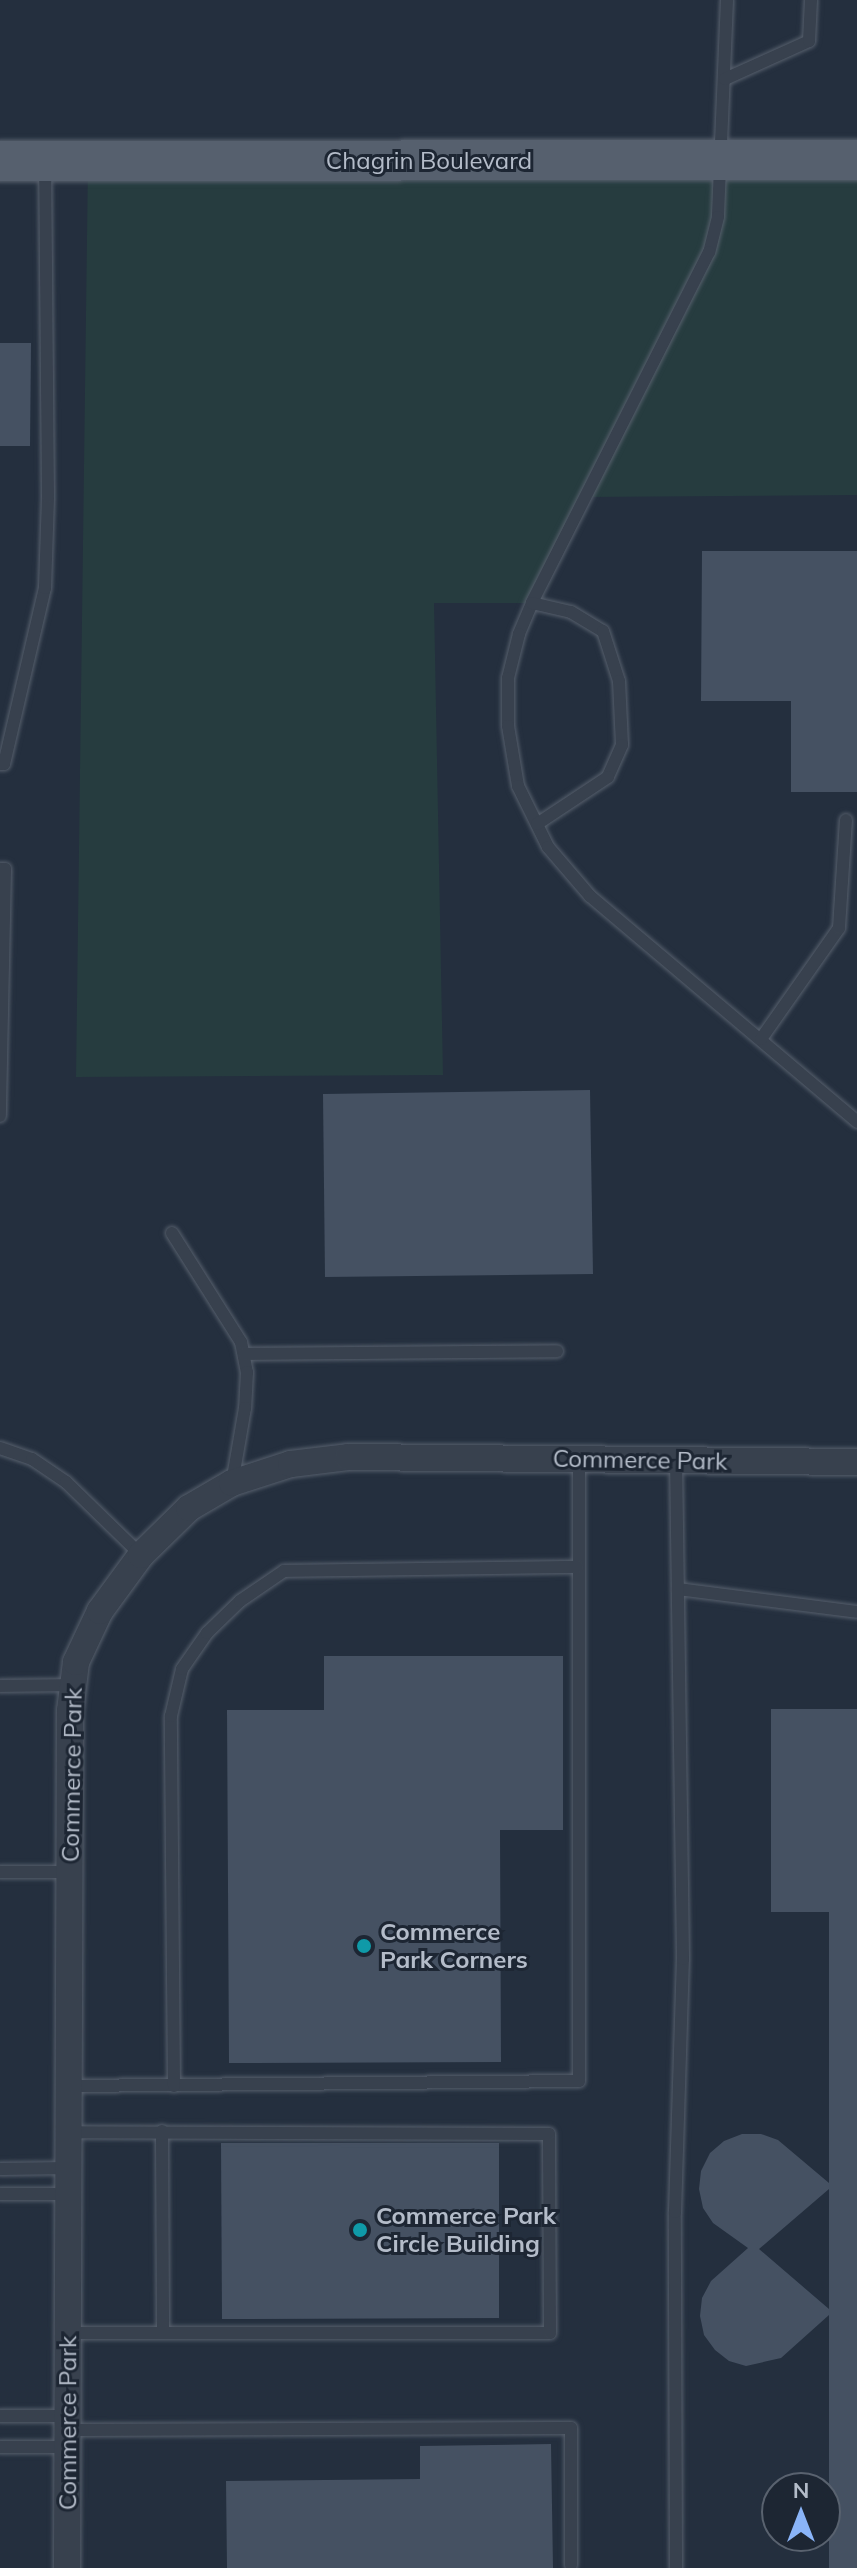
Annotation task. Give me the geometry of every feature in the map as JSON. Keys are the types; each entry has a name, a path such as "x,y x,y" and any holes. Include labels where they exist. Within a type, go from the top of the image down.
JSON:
{"main road":[{"name":"Chagrin Boulevard","path":"0,161 857,160"}],"street":[{"name":"Commerce Park","path":"67,2568 69,1872 73,1685 76,1662 100,1611 141,1555 189,1508 232,1483 291,1464 348,1457 857,1462"}],"lane":[{"path":"727,0 718,217 709,252 532,603 519,634 508,678 508,726 518,786 548,847 590,896 857,1122"},
{"path":"725,79 809,41 811,0"},
{"path":"0,764 4,764 45,588 45,161"},
{"path":"532,603 571,612 603,631 619,681 622,745 608,777 537,824"},
{"path":"761,1039 839,928 846,820"},
{"path":"0,869 5,869 0,1116"},
{"path":"172,1233 241,1342 244,1354 245,1408 232,1483"},
{"path":"244,1354 557,1351"},
{"path":"0,1448 32,1459 66,1482 141,1555"},
{"path":"69,2086 579,2081 579,1460"},
{"path":"676,1461 683,1959 675,2212 676,2568"},
{"path":"174,2086 171,1716 182,1669 207,1633 240,1601 284,1571 578,1567"},
{"path":"678,1589 857,1612"},
{"path":"0,1686 73,1685"},
{"path":"0,1872 69,1872"},
{"path":"162,2131 163,2333"},
{"path":"68,2132 549,2134 550,2149 550,2333 68,2333"},
{"path":"0,2169 68,2181"},
{"path":"0,2194 68,2181"},
{"path":"0,2416 68,2431 571,2428 571,2565"},
{"path":"0,2447 68,2431"}],"green space":[{"path":"857,160 857,495 585,497 532,603 434,603 443,1075 76,1077 88,161"}],"building":[{"path":"0,343 31,343 30,446 0,446"},
{"path":"702,551 857,551 857,792 791,792 791,701 701,701"},
{"path":"590,1090 593,1274 325,1277 323,1094"},
{"name":"Commerce Park Corners","path":"324,1656 563,1656 563,1830 500,1830 501,2062 229,2063 227,1710 324,1710"},
{"path":"771,1709 857,1709 857,2568 829,2568 829,2552 841,2552 841,2472 829,2472 829,2315 781,2358 746,2366 729,2361 715,2350 704,2335 700,2316 702,2298 711,2281 748,2248 713,2223 703,2208 699,2189 701,2171 710,2153 724,2141 742,2134 761,2134 778,2140 829,2183 829,1912 771,1912","holes":["829,2189 829,2309 759,2249"]},
{"name":"Commerce Park Circle Building","path":"221,2143 499,2143 499,2318 222,2319"},
{"path":"551,2444 553,2568 227,2568 226,2481 420,2479 420,2446"}],"place":[{"name":"Commerce Park Corners","path":"364,1946"},
{"name":"Commerce Park Circle Building","path":"360,2230"}]}
